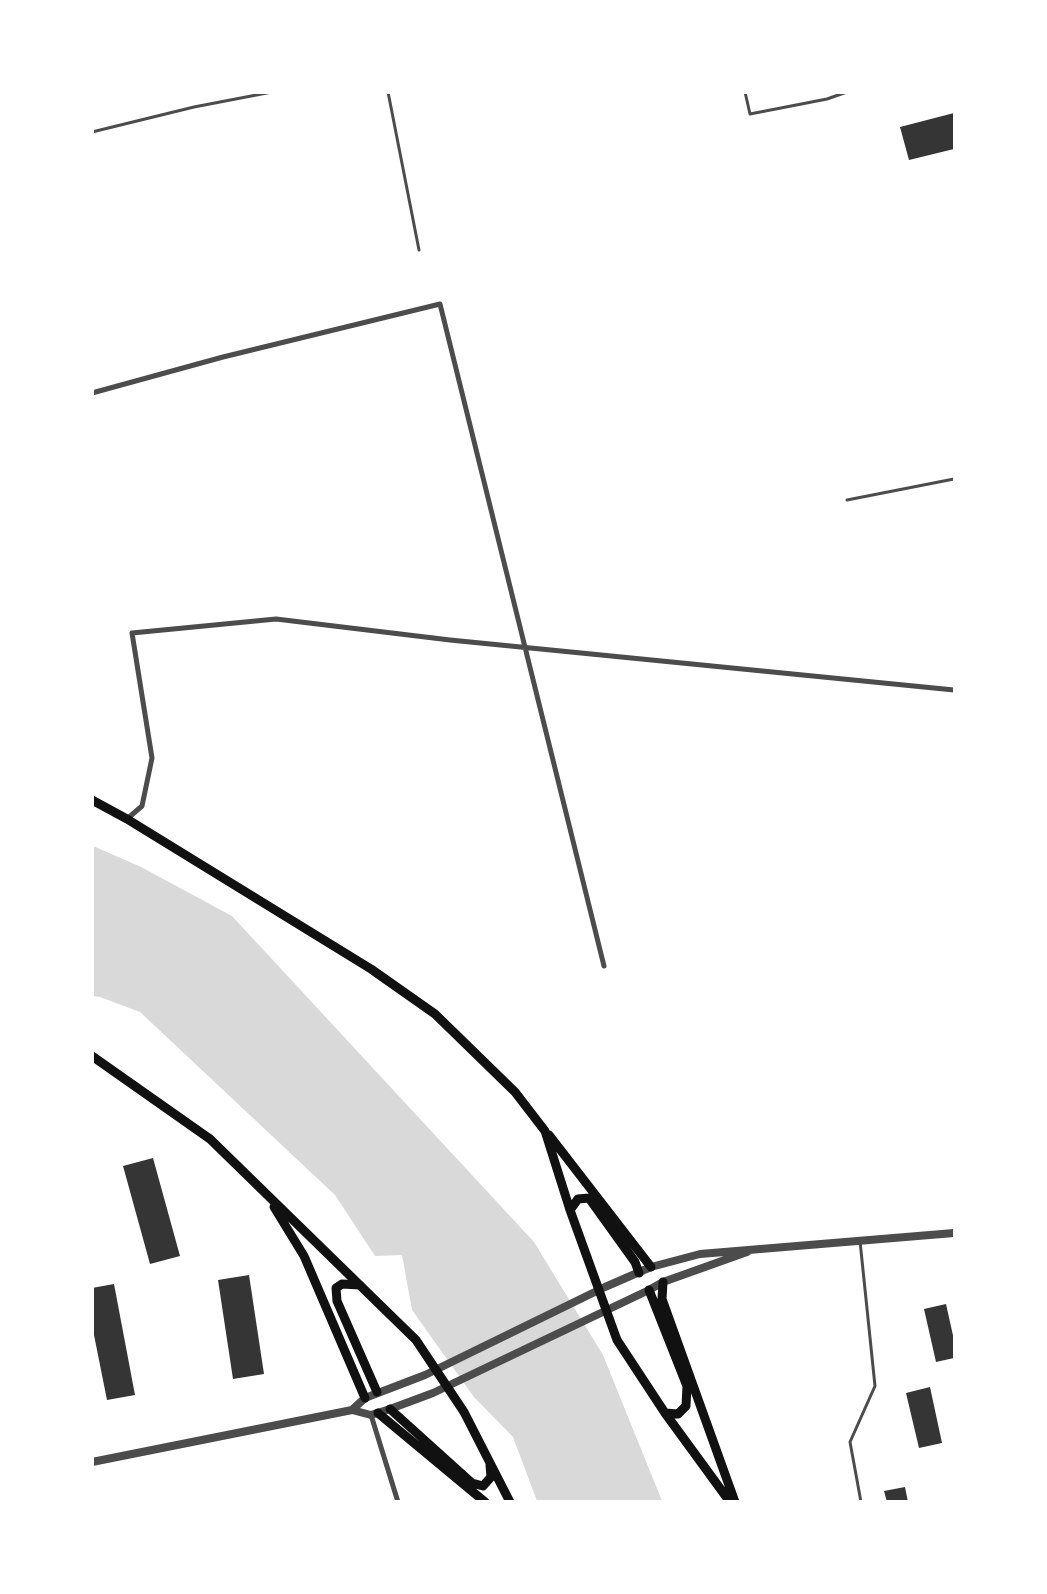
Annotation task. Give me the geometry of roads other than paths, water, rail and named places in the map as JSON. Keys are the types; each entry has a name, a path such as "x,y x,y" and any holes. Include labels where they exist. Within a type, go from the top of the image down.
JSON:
{"main road":[{"path":"92,800 127,819 371,969 435,1014 515,1092 651,1267"},
{"path":"92,1056 210,1139 416,1340 464,1412 510,1502"},
{"path":"515,1092 545,1131 570,1210 617,1340 666,1413 730,1502"},
{"path":"266,1194 304,1256 365,1398"},
{"path":"570,1210 578,1199 589,1198 635,1262 639,1273"},
{"path":"663,1282 662,1299 735,1502"},
{"path":"360,1285 342,1284 336,1288 336,1301 377,1392"},
{"path":"649,1290 687,1386 686,1406 678,1414 666,1413"},
{"path":"390,1410 472,1483 483,1486 491,1477 490,1460"},
{"path":"374,1414 485,1502"}],"street":[{"path":"92,393 224,357 440,304 604,966"},
{"path":"127,819 142,806 152,758 132,633 276,619 525,648 954,690"},
{"path":"352,1410 365,1398 377,1392 425,1376 605,1287 651,1267 700,1254 747,1252 954,1233"},
{"path":"92,1462 352,1410 374,1414 390,1410 434,1394 663,1282 747,1252"},
{"path":"374,1414 398,1502"}],"lane":[{"path":"92,132 194,107 272,92"},
{"path":"388,92 419,250"},
{"path":"745,92 750,114 827,99 847,92"},
{"path":"847,500 954,479"},
{"path":"860,1241 875,1386 850,1442 861,1502"}]}
